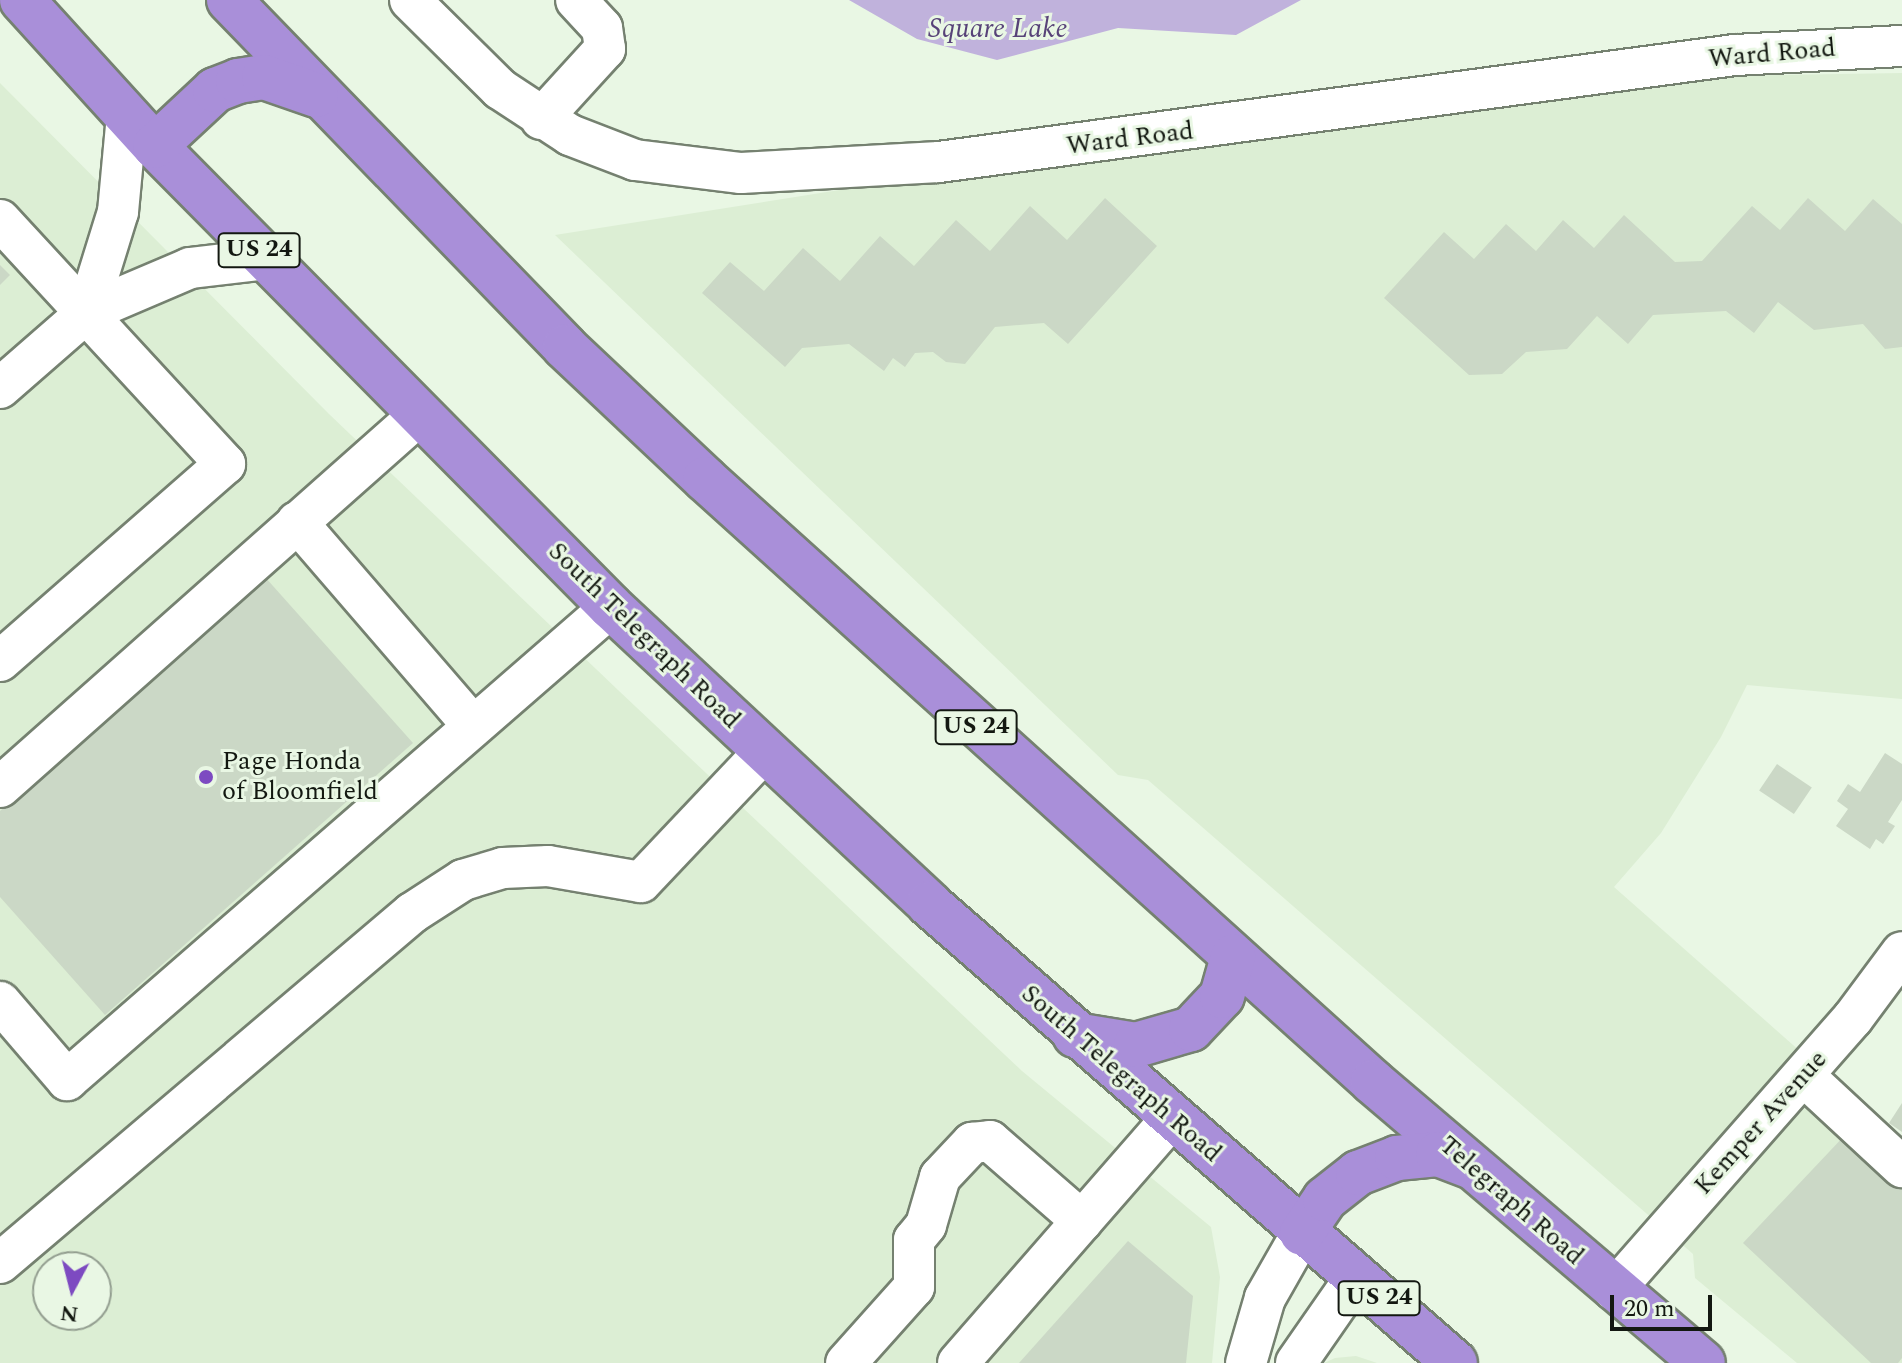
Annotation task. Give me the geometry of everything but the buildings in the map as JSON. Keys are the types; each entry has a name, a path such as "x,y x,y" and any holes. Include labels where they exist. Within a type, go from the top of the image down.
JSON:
{"highway":[{"name":"South Telegraph Road","path":"22,0 141,130 418,416 611,607 764,752 1075,1035 1302,1233"},
{"name":"US 24","path":"229,0 565,347 694,469 1233,957"},
{"path":"141,130 238,81 264,77 319,96"},
{"path":"1075,1035 1136,1045 1191,1029 1222,996 1233,957"},
{"name":"Telegraph Road","path":"1233,957 1469,1166 1703,1363"},
{"path":"1302,1233 1325,1199 1358,1173 1397,1158 1438,1154 1469,1166"},
{"name":"US 24","path":"1302,1233 1451,1362"}],"street":[{"name":"Ward Road","path":"410,0 479,71 541,119 635,160 706,171 789,172 1066,148 1773,51 1902,46"},
{"path":"541,119 605,49 602,28 576,0"},
{"path":"87,312 141,130"},
{"path":"0,220 225,464 0,661"},
{"path":"0,388 87,312 190,268 267,259"},
{"path":"0,787 418,416"},
{"path":"297,522 472,725"},
{"path":"0,1002 67,1080 611,607"},
{"path":"0,1263 412,913 463,880 503,868 548,866 641,882 764,752"},
{"name":"Kemper Avenue","path":"1614,1290 1804,1076 1902,952"},
{"path":"1804,1076 1902,1167"},
{"path":"958,1363 1171,1119"},
{"path":"846,1363 914,1287 914,1240 926,1225 940,1177 972,1143 990,1141 1082,1221"},
{"path":"1246,1363 1265,1298 1302,1233"},
{"path":"1296,1363 1355,1278"}],"shaded area":[{"path":"1902,73 1902,699 1747,685 1721,737 1661,833 1614,887 1902,1141 1902,1363 1797,1363 1695,1278 1693,1254 1148,780 1118,775 555,235 1086,151 1716,76"},
{"path":"0,83 329,414 618,690 1022,1071 1211,1227 1220,1277 1212,1363 0,1363"},
{"path":"1356,1356 1377,1363 1324,1363 1335,1358"}],"water":[{"name":"Square Lake","path":"849,0 1301,0 1236,35 1118,28 997,60 917,39"}],"place":[{"name":"Page Honda of Bloomfield","path":"206,777"}]}
